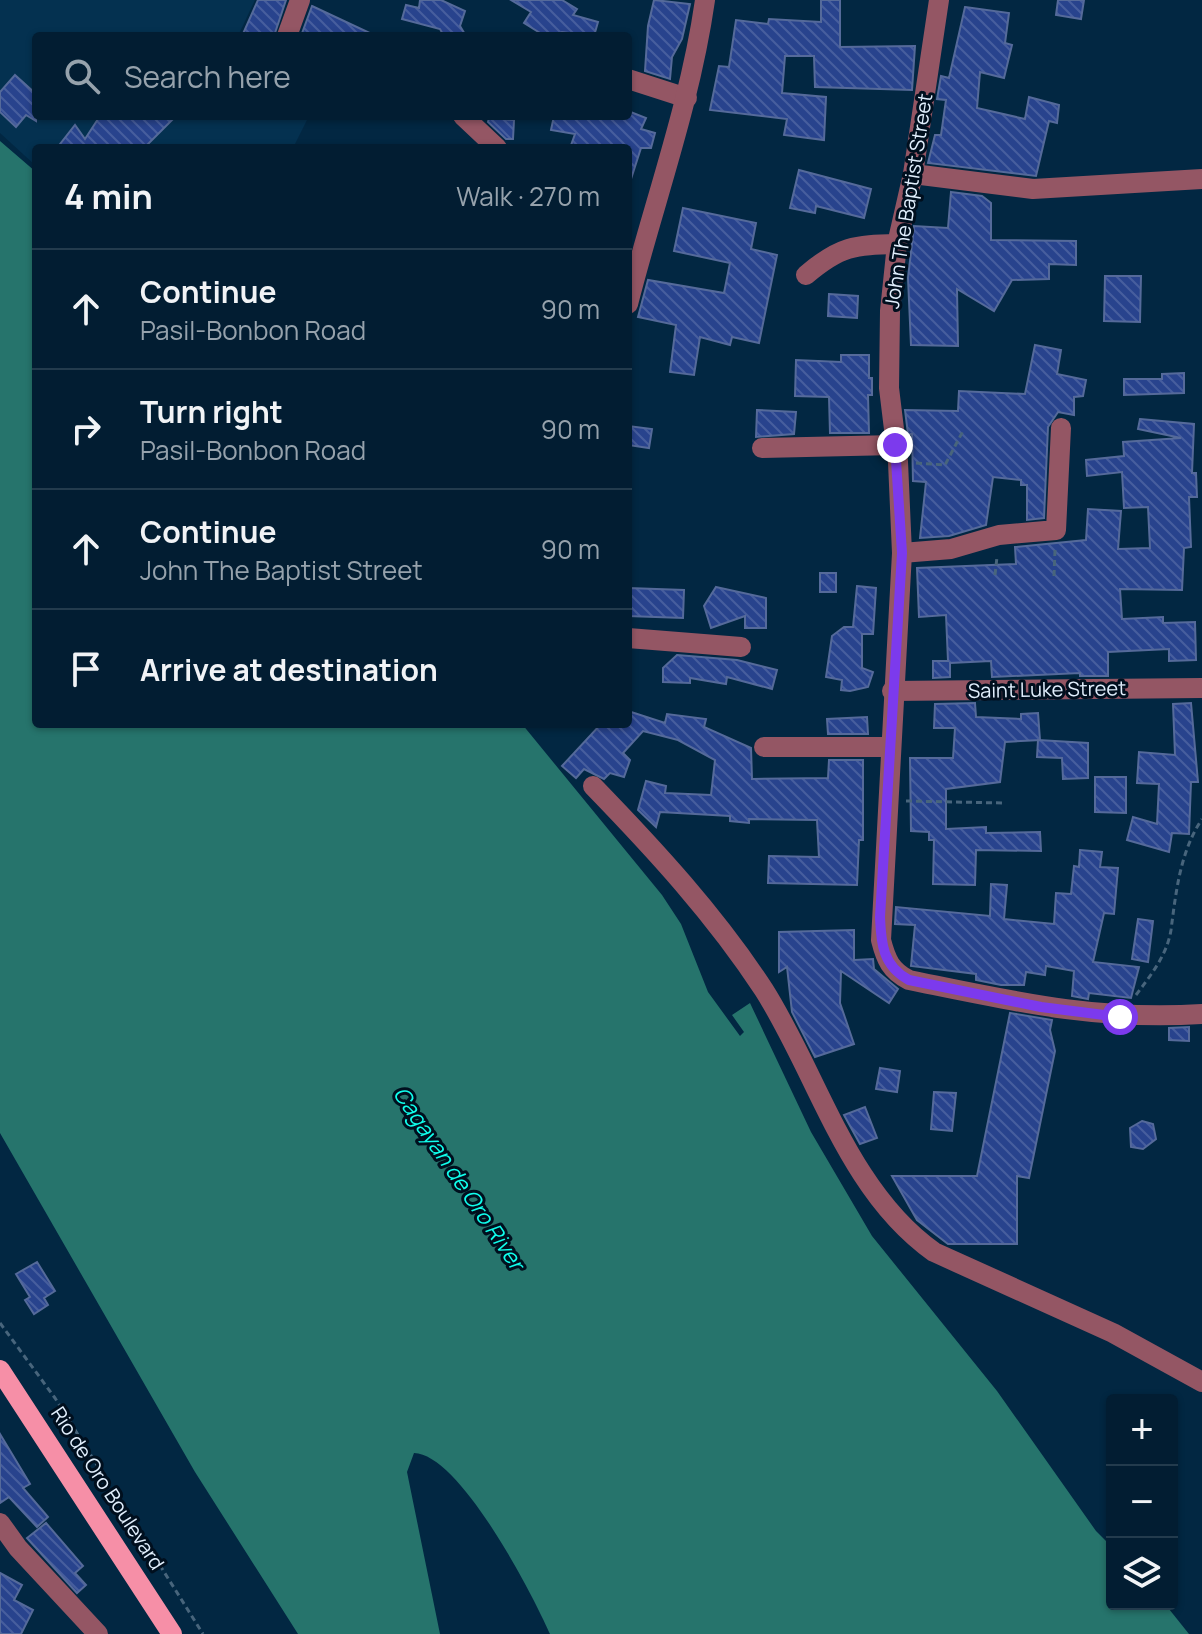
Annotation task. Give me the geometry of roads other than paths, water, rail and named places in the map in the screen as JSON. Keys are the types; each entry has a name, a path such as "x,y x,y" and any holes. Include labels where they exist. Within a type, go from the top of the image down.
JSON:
{"main road":[{"name":"Rio de Oro Boulevard","path":"0,1370 172,1634"}],"street":[{"path":"288,32 300,0"},
{"path":"632,273 635,250 674,153 705,0"},
{"name":"John The Baptist Street","path":"939,0 913,174 897,244 890,311 889,388 897,453 902,553 889,747 881,940 885,958 895,973 909,980 1041,1007 1120,1017 1202,1014"},
{"path":"632,80 687,98"},
{"path":"467,120 493,144"},
{"path":"913,174 1033,189 1202,179"},
{"path":"806,275 831,254 862,245 897,244"},
{"path":"902,553 951,549 999,535 1056,530 1061,428"},
{"path":"762,448 897,453"},
{"path":"632,638 741,647"},
{"name":"Saint Luke Street","path":"892,691 1202,688"},
{"path":"764,747 889,747"},
{"path":"593,786 686,886 748,968 793,1040 856,1163 907,1233 934,1252 1113,1333 1202,1382"},
{"path":"0,1523 18,1548 98,1634"}],"water":[{"name":"Cagayan de Oro River","path":"0,141 32,169 32,728 525,728 662,895 681,924 708,992 740,1036 744,1032 732,1015 750,1003 811,1132 872,1236 997,1391 1106,1541 1106,1610 1170,1610 1189,1634 550,1634 512,1560 473,1500 432,1459 414,1453 407,1472 440,1634 298,1634 195,1472 0,1133"}]}
